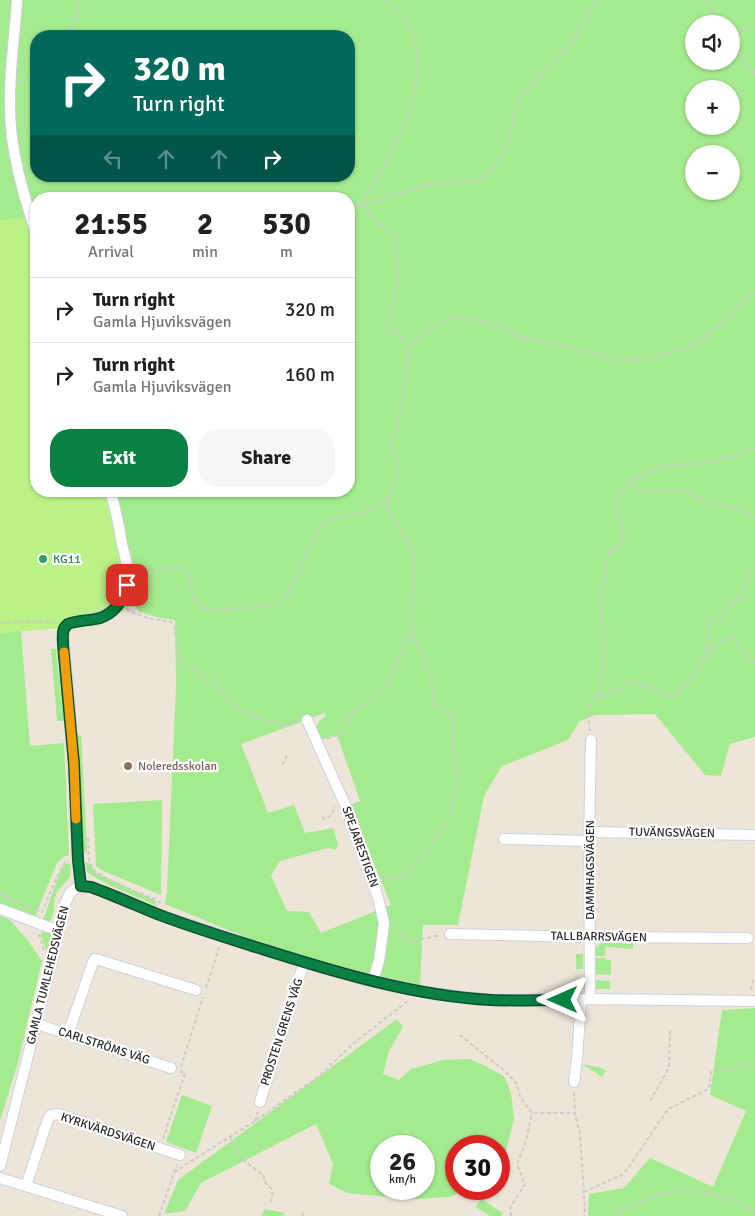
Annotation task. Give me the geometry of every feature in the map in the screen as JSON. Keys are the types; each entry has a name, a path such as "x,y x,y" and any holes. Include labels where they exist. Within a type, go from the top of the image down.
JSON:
{"street":[{"path":"17,0 10,82 10,108 16,164 30,216"},
{"path":"112,497 126,561 127,585 120,602 114,609 99,618 72,622 64,627 63,634 74,764 78,860 81,886 91,887 158,914 326,969 413,990 491,1000 752,1001"},
{"name":"SPEJARESTIGEN","path":"307,720 347,809 378,898 384,923 379,961 373,980"},
{"name":"DAMMHAGSVÄGEN","path":"586,999 590,937 591,740"},
{"name":"TUVÄNGSVÄGEN","path":"504,838 755,835"},
{"name":"GAMLA TUMLEHEDSVÄGEN","path":"0,1166 65,904 70,892 81,886"},
{"path":"0,909 59,931"},
{"name":"TALLBARRSVÄGEN","path":"450,934 748,938"},
{"path":"68,1034 95,959 196,990"},
{"name":"PROSTEN GRENS VÄG","path":"260,1102 304,962"},
{"path":"574,1082 586,999"},
{"name":"CARLSTRÖMS VÄG","path":"36,1024 171,1068"},
{"name":"KYRKVÄRDSVÄGEN","path":"26,1186 48,1119 51,1115 58,1114 180,1155"},
{"path":"0,1178 122,1216"}],"path":[{"path":"70,30 76,19 80,0"},
{"path":"362,204 399,139 413,98 417,70 416,45 413,33 405,20 386,0"},
{"path":"355,205 372,202 428,184 474,181 491,172 506,150 519,99 570,45 597,0"},
{"path":"702,0 715,15"},
{"path":"710,9 713,15"},
{"path":"740,34 755,23"},
{"path":"740,32 751,26"},
{"path":"740,58 755,74"},
{"path":"10,82 30,78"},
{"path":"362,204 379,224 396,235 397,282 386,326 410,344"},
{"path":"318,743 340,734 353,713 388,685 411,630 415,556 408,541 387,508 398,471 392,442 402,402 410,344 436,325 456,318 503,326 518,336 618,360 652,359 695,344 727,319 755,290"},
{"path":"598,696 604,658 601,599 609,554 624,540 616,502 629,480 670,465 706,463 755,449"},
{"path":"629,480 641,490 684,491 706,502 735,508 755,518"},
{"path":"128,576 180,566 187,569 195,600 204,608 218,610 256,608 278,603 288,594 321,526 333,518 369,511 391,496"},
{"path":"708,652 708,620 724,618 728,608 736,599 740,600 749,572 755,566"},
{"path":"120,602 129,611 147,618 171,622 175,628 176,656 183,665 214,682 232,704 257,718 286,726 307,720"},
{"path":"0,623 41,621 53,622 64,627"},
{"path":"371,878 404,876 425,853 448,821 458,783 453,741 454,716 436,706 430,676 411,630"},
{"path":"591,740 588,716 591,702 598,696 619,690 631,682 656,689 672,698 693,676 708,652 730,635 755,662"},
{"path":"282,765 288,754"},
{"path":"322,817 324,819 332,815 334,804"},
{"path":"88,830 91,866 94,870 162,904 158,914"},
{"path":"0,893 42,912 65,862 78,860"},
{"path":"384,923 399,929 406,938 413,941 450,934"},
{"path":"160,1148 185,1073 180,1071 222,936"},
{"path":"752,1001 753,981 755,978"},
{"path":"174,1172 255,1121 318,1076 354,1043 409,1001 413,990"},
{"path":"650,1101 669,1068 670,1030"},
{"path":"460,1035 506,1072 517,1084 520,1097 532,1113 526,1141 517,1164 525,1184 510,1208 511,1216"},
{"path":"584,1192 624,1174 668,1109 708,1090 711,1072 755,1063"},
{"path":"574,1082 575,1113 580,1134 584,1216"},
{"path":"532,1113 575,1113"},
{"path":"230,1137 241,1158 264,1176 265,1184 273,1192 271,1205"},
{"path":"159,1216 180,1155"},
{"path":"613,1216 665,1192 691,1190 730,1199 755,1212"},
{"path":"302,1216 305,1210"}],"green space":[{"path":"0,0 755,0 755,737 730,744 721,776 705,775 655,714 595,715 579,722 568,740 502,766 484,796 458,925 423,925 420,986 318,961 262,944 165,904 176,687 175,620 140,612 132,603 136,574 116,497 355,497 355,192 30,192 30,218 0,221","holes":["325,713 326,716 319,721 316,728 320,738 324,739 337,735 360,801 350,805 391,905 321,933 309,912 287,911 271,875 280,861 328,848 336,850 338,845 333,828 305,833 294,805 268,813 241,744"]},
{"path":"30,218 30,497 116,497 136,574 132,603 109,621 74,627 0,633 0,221"},
{"path":"21,631 30,746 64,743 69,855 63,857 57,863 36,914 38,917 0,903 0,633"},
{"path":"51,649 56,649 64,721 57,721"},
{"path":"81,735 86,853 83,846 76,736"},
{"path":"162,800 161,895 101,870 96,866 93,804"},
{"path":"68,863 71,865 70,877 56,894 51,919 49,921 43,920 61,869"},
{"path":"86,863 89,863 98,874 154,900 158,906 99,880 87,871"},
{"path":"0,916 10,920 42,961 18,1062 0,1121"},
{"path":"42,928 51,933 52,936 48,955 41,936"},
{"path":"602,942 633,942 633,949 606,947 605,956 594,956 595,949"},
{"path":"576,954 583,954 583,969 576,969"},
{"path":"594,958 611,960 611,975 594,974"},
{"path":"597,980 610,981 610,989 596,989 594,985"},
{"path":"755,1008 755,1216 588,1216 589,1194 624,1188 650,1158 713,1187 746,1111 710,1095 722,1010"},
{"path":"397,1019 403,1027 389,1051 383,1074 399,1080 411,1069 444,1060 470,1059 504,1076 511,1093 514,1119 510,1135 445,1135 445,1197 435,1198 435,1135 370,1135 370,1195 347,1193 329,1184 333,1164 316,1124 201,1183 185,1211 164,1214 178,1180"},
{"path":"582,1064 602,1068 606,1071 602,1077"},
{"path":"182,1095 212,1106 196,1153 166,1142"},
{"path":"480,1200 483,1200 503,1213 501,1216 490,1216 476,1206"},
{"path":"265,1209 285,1213 283,1216 261,1216"}],"slow traffic":[{"path":"64,652 74,764 76,819"}],"place":[{"name":"KG11","path":"43,559"},
{"name":"Noleredsskolan","path":"128,766"}],"route":[{"path":"127,585 120,602 108,614 99,618 72,622 64,627 63,630 74,764 78,860 81,886 91,887 158,914 326,969 413,990 491,1000 563,1000"}]}
